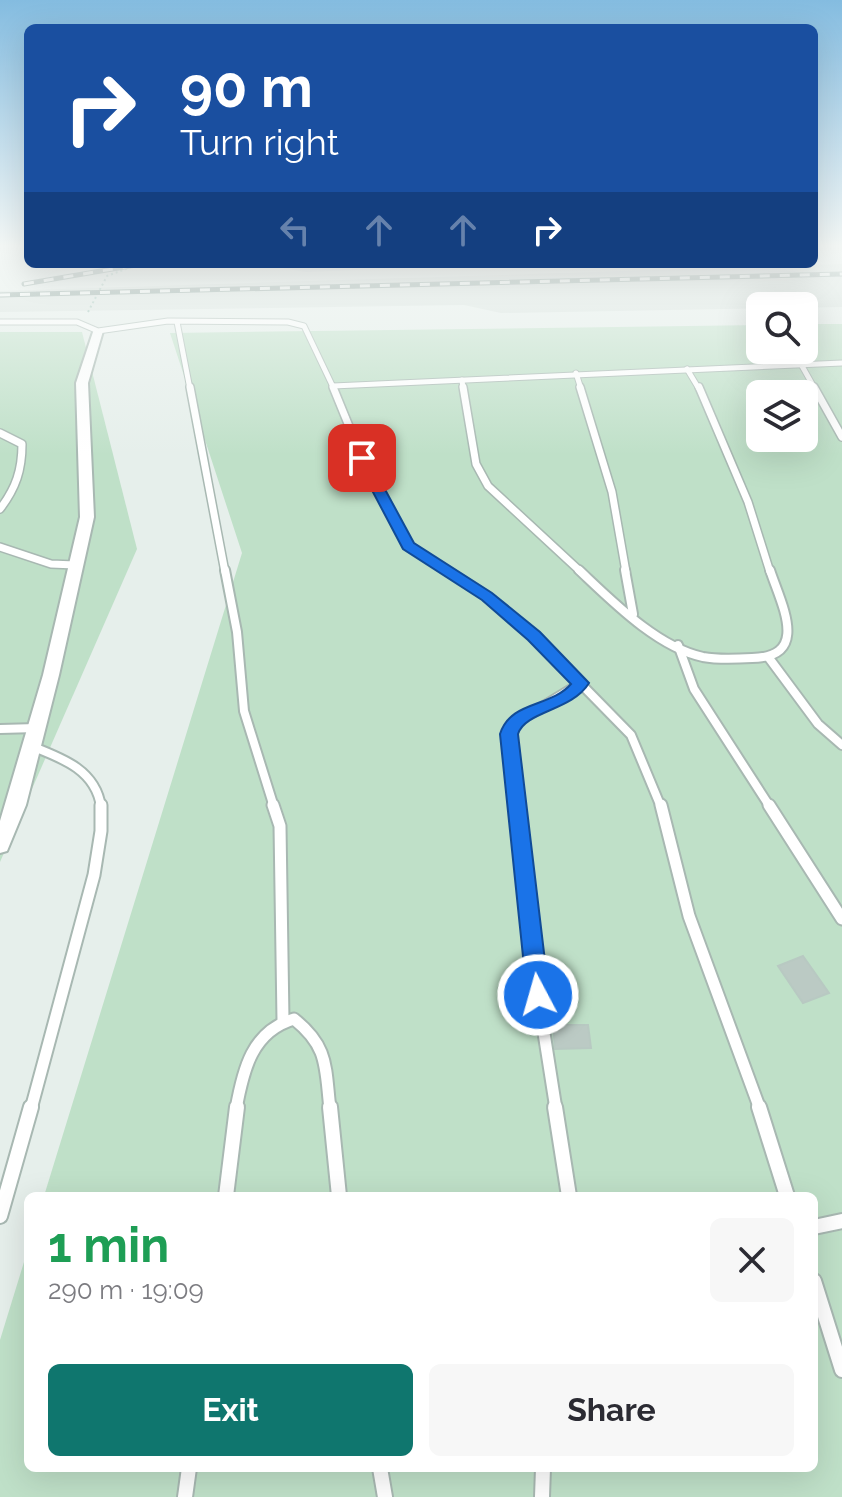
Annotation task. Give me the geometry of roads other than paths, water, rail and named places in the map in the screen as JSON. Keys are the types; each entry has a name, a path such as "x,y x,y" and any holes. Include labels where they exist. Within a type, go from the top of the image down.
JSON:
{"street":[{"path":"0,845 37,728 87,517 82,383 92,327"}],"lane":[{"path":"0,322 92,327 121,323 270,319 304,326 333,386 362,458 409,546 487,596 534,636 631,735 657,790 689,916 747,1069 786,1192"},
{"path":"177,322 237,632 244,711 280,826 283,1020"},
{"path":"333,386 761,364 802,366 842,363"},
{"path":"802,366 842,437"},
{"path":"462,380 476,464 488,486 633,614 678,645 693,654 716,658 769,658 782,652 789,642 787,624 748,502 693,374 687,369"},
{"path":"576,373 612,492 633,614"},
{"path":"0,433 22,444 23,469 20,483 0,509"},
{"path":"0,547 51,564 75,565"},
{"path":"678,645 694,689 842,919"},
{"path":"769,658 818,724 842,745"},
{"path":"568,1192 538,995 509,734 512,723 521,716 570,696 581,683"},
{"path":"0,729 37,728"},
{"path":"0,1216 93,881 102,811 98,791 87,777 64,759 31,746"},
{"path":"227,1192 242,1081 249,1058 264,1030 283,1020 303,1024 324,1054 339,1192"},
{"path":"818,1226 842,1221"},
{"path":"818,1294 842,1370"},
{"path":"185,1497 188,1472"},
{"path":"381,1472 385,1497"},
{"path":"542,1497 543,1472"}]}
